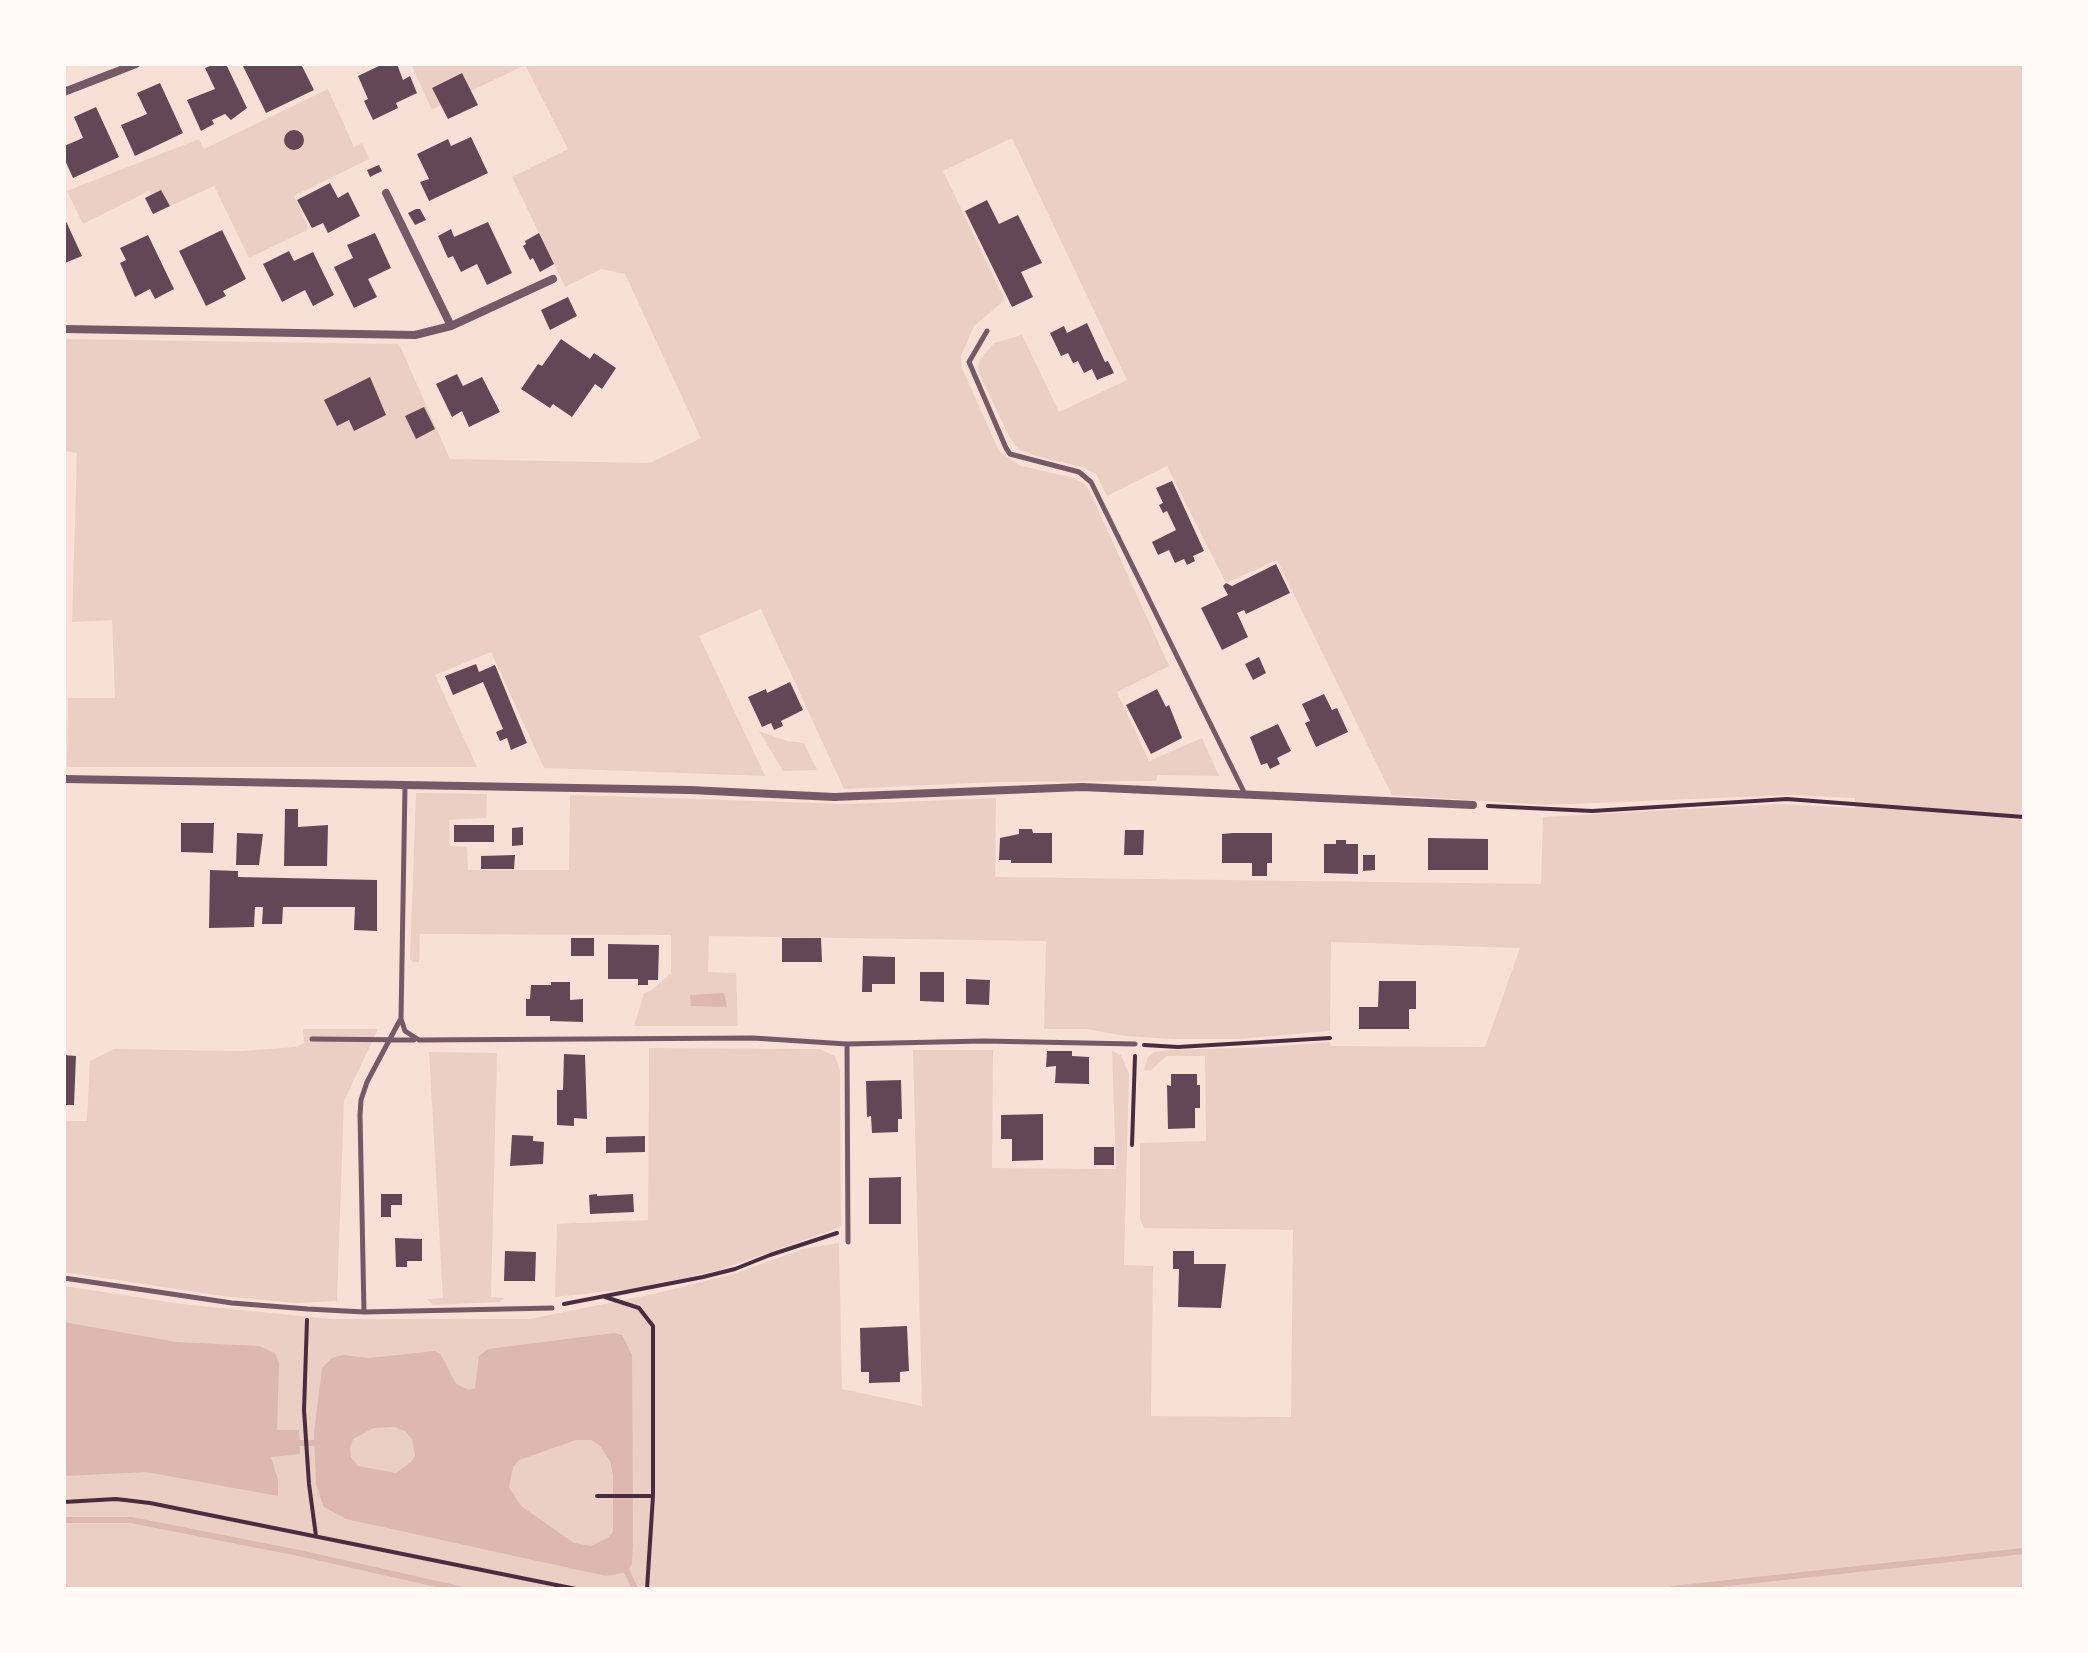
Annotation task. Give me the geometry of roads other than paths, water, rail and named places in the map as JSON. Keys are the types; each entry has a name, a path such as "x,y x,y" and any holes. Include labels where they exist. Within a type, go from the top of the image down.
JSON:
{"street":[{"path":"64,92 136,64"},
{"path":"386,193 451,326"},
{"path":"64,329 415,335 451,326 553,279"},
{"path":"64,779 690,790 834,797 1082,787 1473,805"}],"lane":[{"path":"987,331 969,362 1006,448 1010,454 1079,472 1091,482 1245,794"},
{"path":"405,785 401,1019 405,1031 419,1040"},
{"path":"364,1312 360,1115 367,1082 401,1019"},
{"path":"312,1039 753,1038 847,1044 984,1041 1135,1044"},
{"path":"847,1044 848,1242"},
{"path":"64,1278 232,1303 308,1309 364,1312 552,1308"}],"waterway":[{"path":"293,1443 321,1446"},
{"path":"64,1520 131,1520 459,1589"},
{"path":"1673,1589 2024,1551"},
{"path":"624,1566 635,1588"}]}
